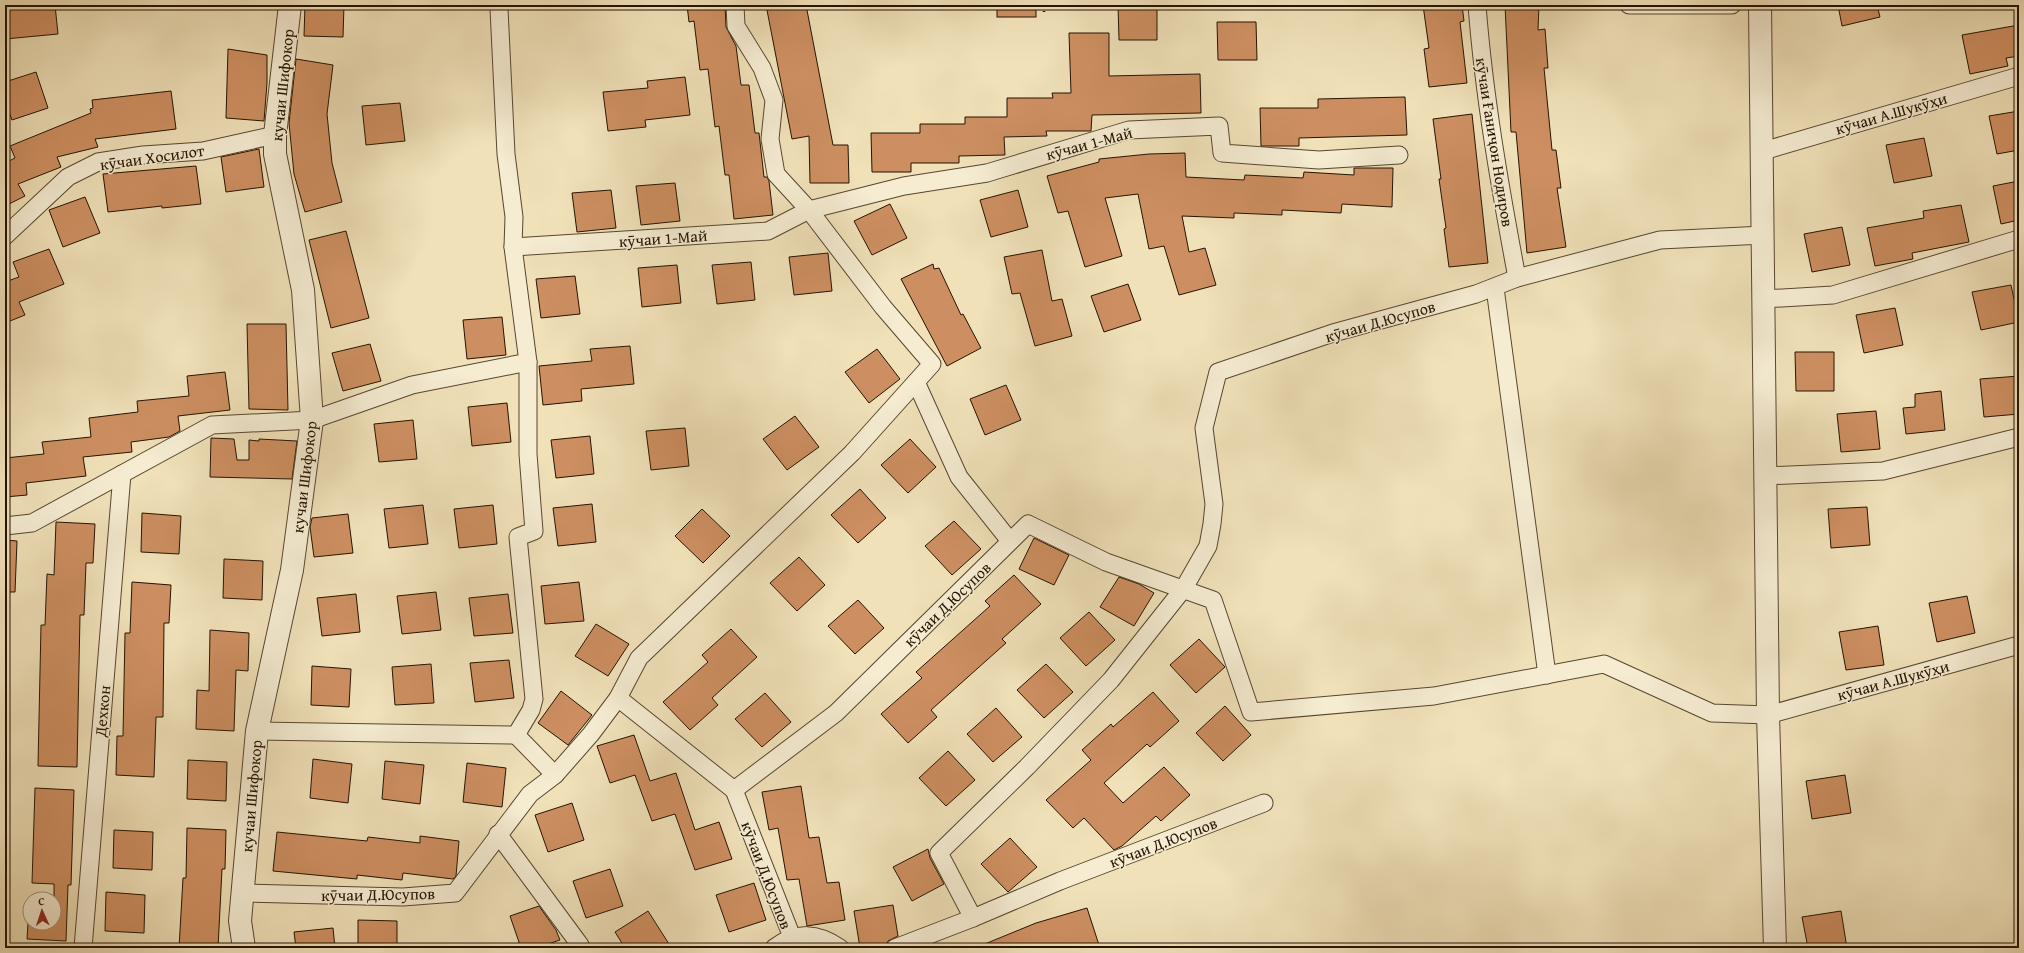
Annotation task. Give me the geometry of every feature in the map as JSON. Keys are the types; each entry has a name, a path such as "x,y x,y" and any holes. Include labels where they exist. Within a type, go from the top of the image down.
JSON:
{"street":[{"name":"кучаи Шифокор","path":"244,948 240,921 257,731 292,570 312,420 304,290 275,154 275,135 290,5"},
{"path":"735,5 736,26 762,68 774,100 770,138 776,174 809,210"},
{"name":"кӯчаи Ғаниҷон Нодиров","path":"1477,5 1480,43 1494,151 1517,278"},
{"path":"1629,5 1732,5"},
{"path":"1760,5 1764,235 1768,714 1775,948"},
{"path":"500,9 506,154 514,217 513,248 528,362 528,454 534,531 518,537 534,699 531,710 516,735"},
{"name":"кӯчаи А.Шукӯҳи","path":"1762,151 2019,76"},
{"name":"кӯчаи 1-Май","path":"513,248 768,231 809,210 904,186 987,173 1057,150 1129,130 1219,126 1222,153 1319,160 1399,155"},
{"name":"кӯчаи Хосилот","path":"5,236 68,177 98,162 143,155 203,151 275,135"},
{"name":"кӯчаи Д.Юсупов","path":"242,893 403,897 455,893 498,834 530,794 555,775 591,734 618,698 639,658 852,453 932,364 883,307 809,210"},
{"name":"кӯчаи Д.Юсупов","path":"973,918 940,853 1027,767 1111,680 1184,588 1208,546 1214,504 1204,428 1218,372 1333,333 1495,288 1517,278 1660,240 1764,235"},
{"path":"1764,299 1833,295 2019,240"},
{"path":"1495,288 1547,675"},
{"path":"5,526 32,523 212,425 312,420 412,385 528,362"},
{"path":"916,382 959,477 1010,541"},
{"path":"1765,476 1882,471 2019,438"},
{"name":"Дехкон","path":"83,948 122,474"},
{"name":"кӯчаи Д.Юсупов","path":"792,937 734,790 836,713 1028,524 1106,562 1184,588"},
{"name":"кӯчаи А.Шукӯҳи","path":"1184,588 1213,600 1251,712 1434,696 1604,664 1712,713 1768,714 2019,645"},
{"path":"618,698 734,790"},
{"path":"257,731 516,735 555,775"},
{"name":"кӯчаи Д.Юсупов","path":"895,948 973,918 1060,881 1264,803"},
{"path":"498,834 580,945 575,948"},
{"path":"774,948 792,937 810,935 827,939 840,948"}],"path":[{"path":"1044,5 1044,12"}],"building":[{"path":"5,5 55,5 58,34 5,39"},
{"path":"305,5 344,5 343,37 304,36"},
{"path":"687,5 725,5 726,27 736,46 741,85 749,85 755,133 759,133 764,177 767,177 769,181 773,215 734,219 729,175 725,175 719,126 715,127 708,69 700,70 694,21 689,22"},
{"path":"766,5 806,5 833,145 848,145 849,183 810,183 809,136 792,139"},
{"path":"997,5 1036,5 1036,17 997,17"},
{"path":"1118,5 1157,5 1157,40 1119,40"},
{"path":"1423,5 1462,5 1464,21 1460,22 1467,83 1429,87 1424,49 1429,48"},
{"path":"1505,5 1539,5 1538,30 1545,29 1548,68 1544,68 1552,150 1556,150 1561,188 1557,188 1566,247 1527,253 1516,132 1511,132"},
{"path":"1838,5 1877,5 1880,17 1842,26"},
{"path":"1217,22 1256,22 1257,60 1218,60"},
{"path":"2019,25 2019,56 2006,58 2008,66 1970,74 1962,35"},
{"path":"1069,33 1109,33 1109,76 1200,74 1201,113 1092,115 1091,131 1046,131 1047,136 1004,137 1005,155 959,156 959,163 911,163 911,172 872,172 871,133 920,133 920,124 965,124 965,117 1007,117 1007,98 1053,98 1052,93 1071,93"},
{"path":"228,49 267,55 267,83 264,121 226,118"},
{"path":"296,59 333,65 327,114 332,163 342,202 305,212 294,174 289,123"},
{"path":"36,72 48,108 12,120 5,101 5,82"},
{"path":"685,77 690,115 645,120 646,127 608,131 603,92 648,88 647,81"},
{"path":"171,91 176,129 95,139 98,147 57,157 61,167 18,184 25,196 5,206 5,159 7,162 15,158 10,146 91,113 90,109 93,108 92,100"},
{"path":"1405,97 1407,135 1299,138 1299,146 1261,146 1260,108 1318,108 1318,99"},
{"path":"400,103 405,141 366,145 362,106"},
{"path":"2019,111 2019,150 1997,154 1989,116"},
{"path":"1472,114 1488,263 1449,267 1444,229 1446,228 1439,179 1441,179 1433,119"},
{"path":"1924,138 1932,176 1894,183 1886,145"},
{"path":"259,149 264,187 226,192 221,157"},
{"path":"1185,153 1186,177 1244,180 1245,175 1303,178 1304,172 1354,175 1354,168 1393,168 1392,207 1342,204 1341,213 1282,210 1282,215 1234,213 1234,218 1182,216 1189,252 1205,248 1216,285 1179,295 1164,246 1149,249 1138,194 1105,198 1122,256 1085,267 1068,211 1058,213 1047,176 1099,162 1099,159 1149,154"},
{"path":"196,166 201,204 162,208 162,206 108,212 103,174"},
{"path":"2019,181 2019,220 2001,224 1993,186"},
{"path":"675,183 680,221 641,225 636,186"},
{"path":"611,190 616,228 577,232 572,193"},
{"path":"1018,190 1028,227 991,237 980,200"},
{"path":"85,197 100,233 63,247 49,210"},
{"path":"890,204 907,238 872,255 854,221"},
{"path":"1961,205 1969,242 1912,253 1913,259 1875,266 1867,228 1924,218 1923,211"},
{"path":"1842,227 1850,265 1812,272 1804,234"},
{"path":"346,231 369,318 331,328 309,240"},
{"path":"49,249 64,284 19,302 25,315 5,323 5,282 19,277 13,262"},
{"path":"1042,250 1052,301 1062,299 1072,336 1035,346 1020,293 1012,294 1004,257"},
{"path":"828,253 832,291 794,295 789,257"},
{"path":"751,262 755,300 717,304 712,265"},
{"path":"933,264 934,269 939,268 961,315 963,314 981,348 947,366 901,279"},
{"path":"677,265 681,303 642,307 638,268"},
{"path":"575,276 580,314 541,318 536,279"},
{"path":"1128,284 1141,320 1104,332 1091,296"},
{"path":"2011,285 2019,322 1981,330 1972,292"},
{"path":"1895,308 1903,345 1864,353 1856,315"},
{"path":"502,317 506,355 467,359 463,320"},
{"path":"247,324 286,324 288,410 249,409"},
{"path":"370,344 381,381 343,391 332,353"},
{"path":"630,346 634,384 581,389 582,401 543,405 539,366 592,361 590,349"},
{"path":"877,349 900,379 869,403 845,372"},
{"path":"1795,352 1834,352 1834,391 1796,391"},
{"path":"225,372 230,410 178,416 180,431 169,437 131,442 132,452 83,457 86,476 26,483 27,495 5,497 5,458 44,454 42,442 91,437 89,418 138,412 137,401 189,396 187,376"},
{"path":"2019,376 2019,414 1984,417 1980,379"},
{"path":"1006,385 1021,420 985,435 970,399"},
{"path":"1941,391 1945,430 1906,434 1903,408 1915,407 1915,394"},
{"path":"507,403 511,442 472,446 468,407"},
{"path":"1876,411 1880,449 1841,452 1837,414"},
{"path":"795,416 819,447 787,470 763,439"},
{"path":"413,420 417,459 379,462 374,424"},
{"path":"685,428 689,466 651,470 646,431"},
{"path":"590,436 594,474 556,478 551,440"},
{"path":"211,438 234,439 237,460 249,460 249,440 259,441 259,439 297,441 292,479 210,477"},
{"path":"910,439 936,467 908,493 881,465"},
{"path":"860,489 886,518 858,543 831,515"},
{"path":"592,504 596,542 558,546 553,508"},
{"path":"423,505 428,544 389,548 384,509"},
{"path":"493,505 497,544 459,548 454,509"},
{"path":"1867,507 1870,545 1831,548 1828,509"},
{"path":"702,509 730,536 703,563 675,536"},
{"path":"142,513 181,516 179,554 141,552"},
{"path":"348,514 353,553 314,557 310,527 312,518"},
{"path":"954,521 981,549 952,575 925,546"},
{"path":"56,522 95,524 93,563 86,563 84,615 80,615 77,767 38,766 41,625 45,625 47,574 54,575"},
{"path":"1034,538 1069,555 1054,585 1019,569"},
{"path":"5,540 17,541 15,592 5,592"},
{"path":"799,557 825,585 797,611 770,583"},
{"path":"224,559 263,561 262,600 223,598"},
{"path":"1014,575 1041,604 1002,639 1006,643 931,710 937,717 908,743 881,714 922,678 916,672 990,606 985,601"},
{"path":"1119,577 1139,584 1154,593 1134,626 1100,607"},
{"path":"132,582 171,585 169,623 164,623 163,717 156,717 154,777 116,775 117,736 123,736 125,633 130,633"},
{"path":"579,582 584,621 545,624 541,586"},
{"path":"436,592 441,630 402,634 397,596"},
{"path":"356,594 360,632 322,636 317,598"},
{"path":"508,594 513,633 474,636 469,598"},
{"path":"1967,596 1975,633 1937,642 1929,603"},
{"path":"858,600 884,628 855,654 828,626"},
{"path":"1089,612 1115,640 1086,666 1060,638"},
{"path":"596,624 629,644 608,676 575,656"},
{"path":"1878,626 1884,665 1846,670 1839,632"},
{"path":"731,629 757,657 712,698 718,705 690,730 663,702 708,662 702,655"},
{"path":"210,630 249,633 248,671 236,670 234,731 196,729 197,690 209,691"},
{"path":"1199,639 1225,667 1196,693 1170,665"},
{"path":"509,660 514,698 475,702 470,663"},
{"path":"431,664 434,703 395,705 392,667"},
{"path":"1046,664 1073,692 1044,718 1017,690"},
{"path":"312,666 351,669 349,707 311,705"},
{"path":"561,691 592,715 568,745 538,723"},
{"path":"1153,692 1179,721 1150,747 1147,744 1104,783 1123,803 1164,767 1190,795 1161,821 1156,816 1122,846 1114,850 1084,818 1073,828 1046,800 1091,760 1082,750 1111,724 1113,727"},
{"path":"765,693 791,722 762,747 735,719"},
{"path":"1225,706 1251,735 1223,761 1196,733"},
{"path":"996,708 1022,737 993,762 967,734"},
{"path":"634,735 650,781 676,773 695,830 719,822 732,859 695,870 675,814 652,821 635,775 610,783 597,746"},
{"path":"948,751 975,780 946,806 919,778"},
{"path":"313,759 352,764 348,803 310,798"},
{"path":"188,760 227,762 226,801 187,799"},
{"path":"385,761 424,765 420,804 382,799"},
{"path":"467,763 506,768 502,807 463,802"},
{"path":"1845,775 1851,813 1812,819 1806,781"},
{"path":"801,786 809,838 819,837 827,883 839,882 845,920 807,926 799,879 787,880 778,828 769,830 762,792"},
{"path":"35,788 74,790 71,885 68,885 66,941 27,939 28,931 62,931 62,891 54,891 54,884 32,883"},
{"path":"572,803 584,840 548,852 535,815"},
{"path":"187,828 226,830 225,869 222,869 218,948 179,948 183,878 186,878"},
{"path":"114,830 153,832 152,870 113,868"},
{"path":"277,832 367,841 368,837 420,843 420,836 459,841 456,876 453,879 403,873 402,880 357,875 357,879 273,871"},
{"path":"1010,838 1037,867 1008,892 981,864"},
{"path":"928,849 930,858 944,884 912,901 893,867"},
{"path":"610,869 623,906 586,918 573,881"},
{"path":"754,883 766,920 729,932 716,895"},
{"path":"106,892 145,895 144,933 105,931"},
{"path":"893,905 898,936 888,941 886,945 860,948 854,911"},
{"path":"539,906 556,930 560,940 536,948 521,948 510,916"},
{"path":"1087,908 1099,945 1089,948 975,948 1036,923"},
{"path":"648,911 669,944 662,948 625,948 615,932"},
{"path":"1841,911 1847,948 1808,948 1802,917"},
{"path":"358,920 397,921 397,948 358,948"},
{"path":"333,928 335,948 296,948 294,932"}]}
